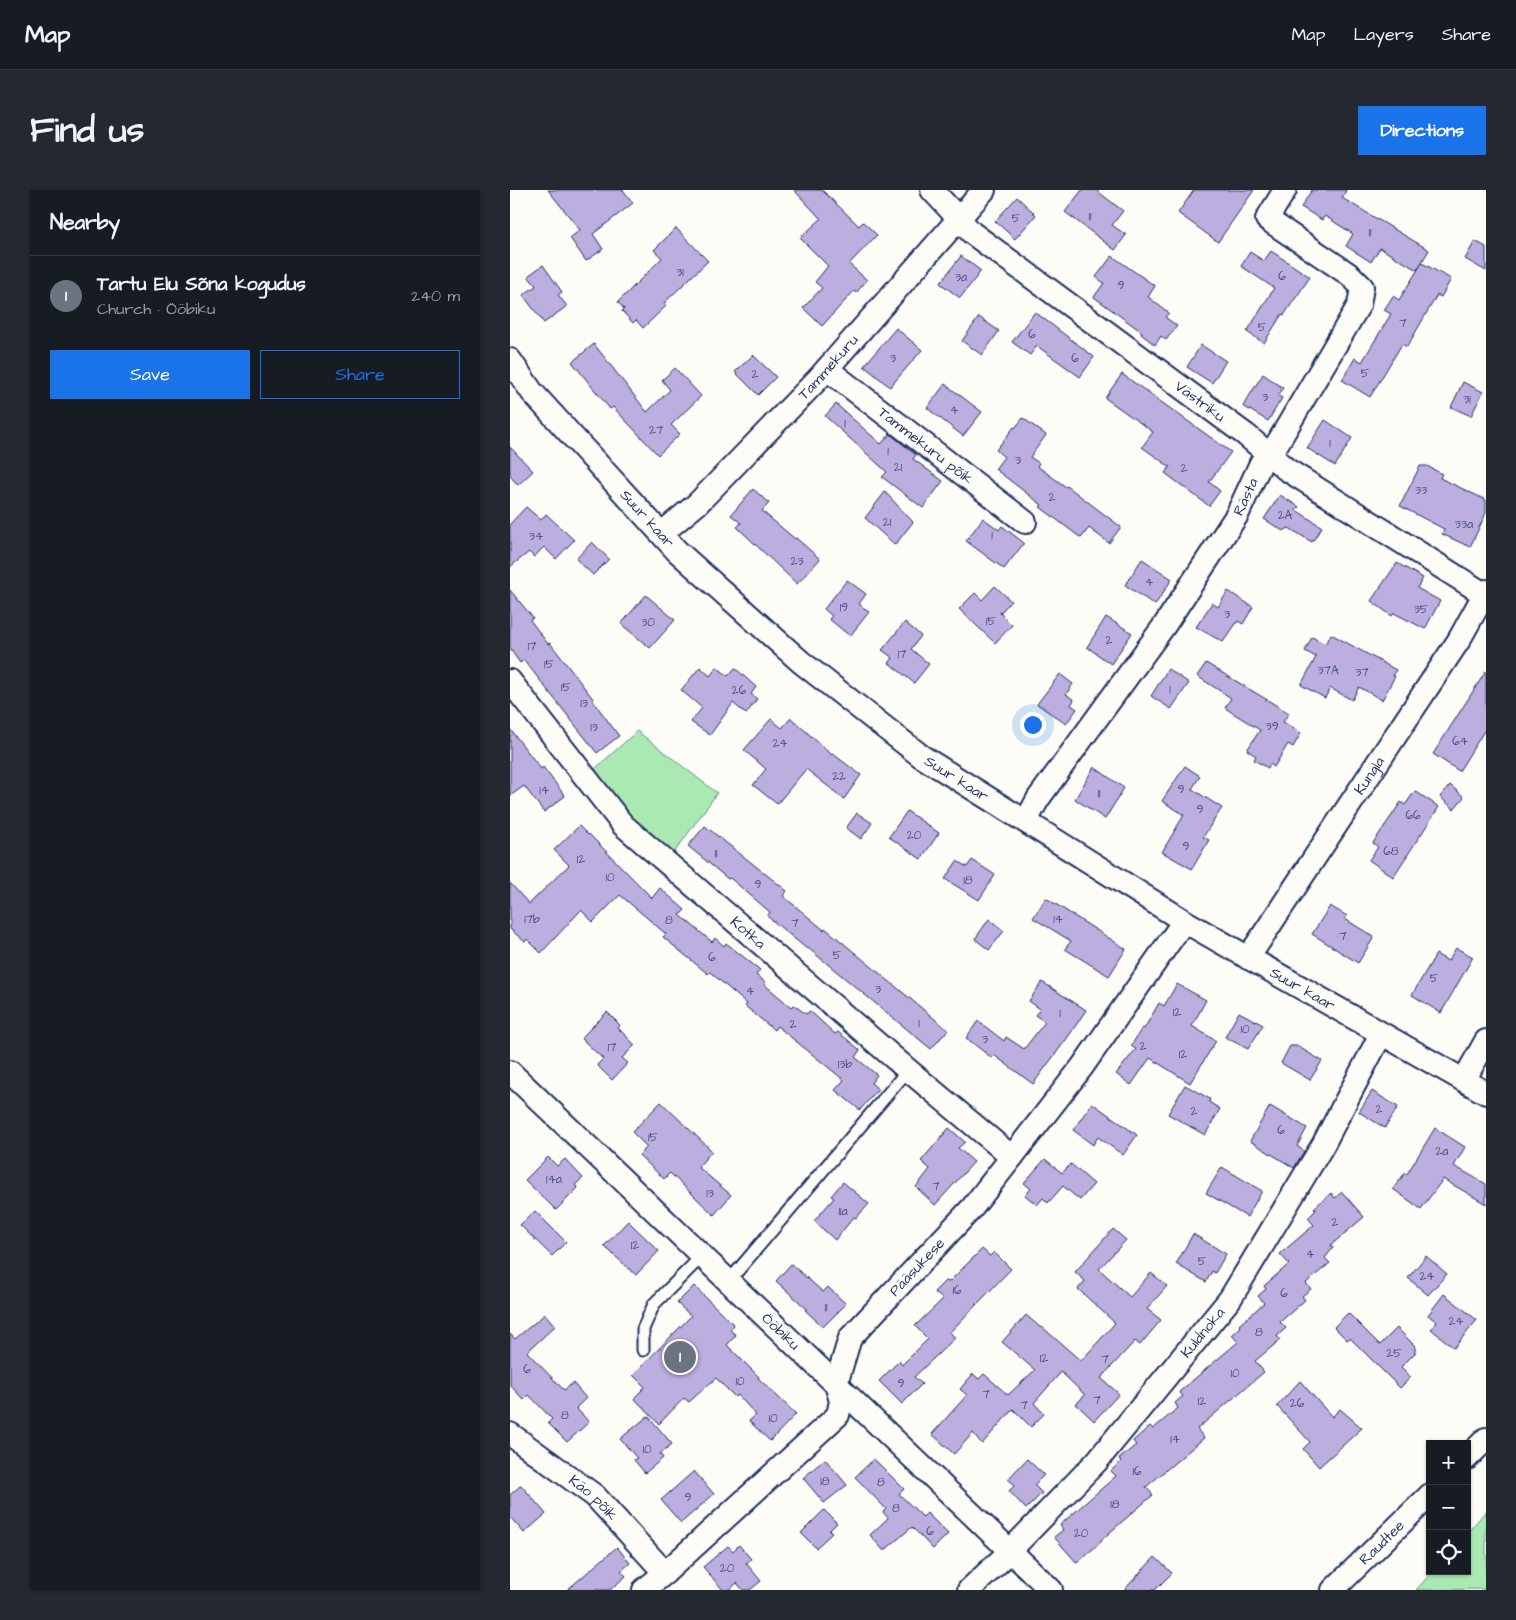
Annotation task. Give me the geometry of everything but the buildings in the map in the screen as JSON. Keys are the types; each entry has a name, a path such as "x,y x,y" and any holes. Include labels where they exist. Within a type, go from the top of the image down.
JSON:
{"street":[{"name":"Västriku","path":"932,190 972,233 1246,435 1286,469 1485,592"},
{"name":"Tammekuru","path":"662,533 697,504 827,369 984,190"},
{"name":"Rästa","path":"1026,820 1038,799 1164,626 1237,515 1261,463 1277,444 1360,305 1362,287 1350,275 1266,219 1285,190"},
{"name":"Suur kaar","path":"510,360 516,383 532,392 677,551 801,662 921,756 1026,820 1184,921 1486,1093"},
{"name":"Tammekuru põik","path":"827,369 1025,522"},
{"name":"Kungla","path":"1248,958 1459,640 1485,592"},
{"name":"Kotka","path":"510,680 623,825 1012,1157"},
{"name":"Pääsukese","path":"644,1590 838,1415 841,1401 836,1384 850,1338 972,1208 1082,1067 1184,921"},
{"name":"Kuldnoka","path":"969,1590 1011,1550 1096,1461 1230,1299 1323,1145 1381,1034"},
{"path":"1464,1080 1486,1041"},
{"name":"Ööbiku","path":"510,1072 1051,1590"},
{"name":"Käo põik","path":"510,1434 595,1496 665,1573"},
{"path":"1471,1454 1486,1439"},
{"name":"Raudtee","path":"1333,1590 1426,1499"}],"lane":[{"path":"730,1281 908,1070"},
{"path":"643,1350 642,1329 654,1304 703,1255"}],"green space":[{"path":"637,731 717,793 666,864 583,780"},
{"path":"1486,1511 1486,1589 1416,1590 1429,1575 1471,1575 1471,1528"}],"place":[{"name":"Tartu Elu Sõna kogudus","path":"680,1357"}]}
